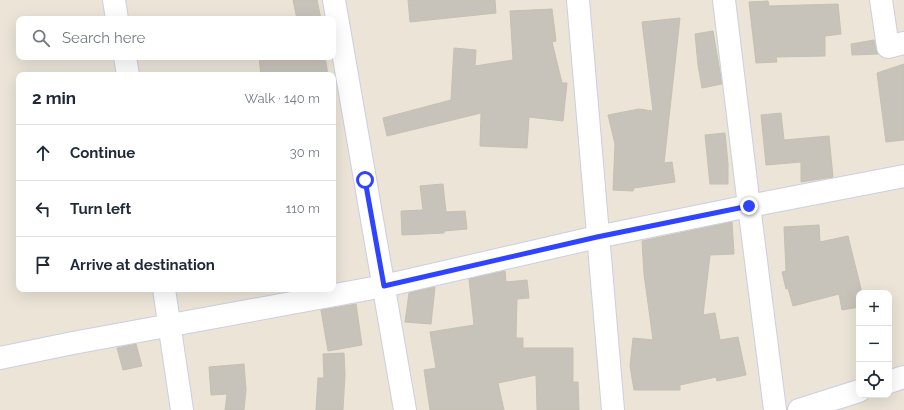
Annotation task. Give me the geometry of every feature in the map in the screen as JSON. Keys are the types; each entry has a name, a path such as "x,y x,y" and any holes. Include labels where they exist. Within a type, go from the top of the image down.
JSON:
{"street":[{"path":"114,0 117,16"},
{"path":"334,0 405,410"},
{"path":"578,0 597,237 613,410"},
{"path":"724,0 775,410"},
{"path":"881,0 888,47 904,43"},
{"path":"126,60 128,72"},
{"path":"0,358 73,343 384,286 597,237 904,176"},
{"path":"164,292 182,410"},
{"path":"892,381 904,377"},
{"path":"799,410 856,392"}],"building":[{"path":"293,0 317,0 320,16 296,16"},
{"path":"408,0 495,0 496,13 410,22"},
{"path":"768,1 769,6 838,4 841,34 825,36 825,56 776,57 777,62 756,63 749,2"},
{"path":"552,9 556,41 552,42 562,83 567,83 563,121 529,117 527,148 480,146 481,113 387,136 383,118 451,100 454,48 476,50 475,66 513,60 510,11"},
{"path":"680,18 664,163 672,162 675,182 634,188 633,191 613,190 615,144 608,115 639,109 653,111 642,22"},
{"path":"713,31 722,84 702,88 695,34"},
{"path":"874,40 878,54 852,55 851,44"},
{"path":"259,60 326,60 328,72 261,72"},
{"path":"904,64 904,140 886,142 877,73"},
{"path":"781,113 784,140 829,136 833,177 801,182 801,162 766,165 761,115"},
{"path":"725,133 728,184 710,184 705,135"},
{"path":"443,184 446,212 465,211 467,229 444,231 444,233 402,235 401,211 423,210 420,186"},
{"path":"732,222 734,254 710,255 703,315 715,313 720,340 738,337 746,375 717,381 716,377 680,385 680,390 634,390 630,366 633,338 653,340 644,274 642,241"},
{"path":"819,225 820,242 848,236 861,290 856,290 856,308 842,310 839,294 793,306 788,288 786,289 782,272 786,271 784,227"},
{"path":"505,271 506,282 527,280 529,298 517,299 516,338 523,338 523,348 573,348 573,382 578,382 579,410 537,410 536,375 498,383 504,410 430,410 424,370 436,368 430,332 474,325 469,279"},
{"path":"435,287 431,324 405,322 409,293"},
{"path":"356,304 362,345 328,351 321,310"},
{"path":"136,344 142,366 123,370 117,348"},
{"path":"344,353 345,375 343,410 316,410 318,378 324,378 323,354"},
{"path":"244,364 246,390 244,410 225,410 227,394 211,395 209,367"}],"route":[{"path":"365,180 384,286 597,237 749,206"}]}
